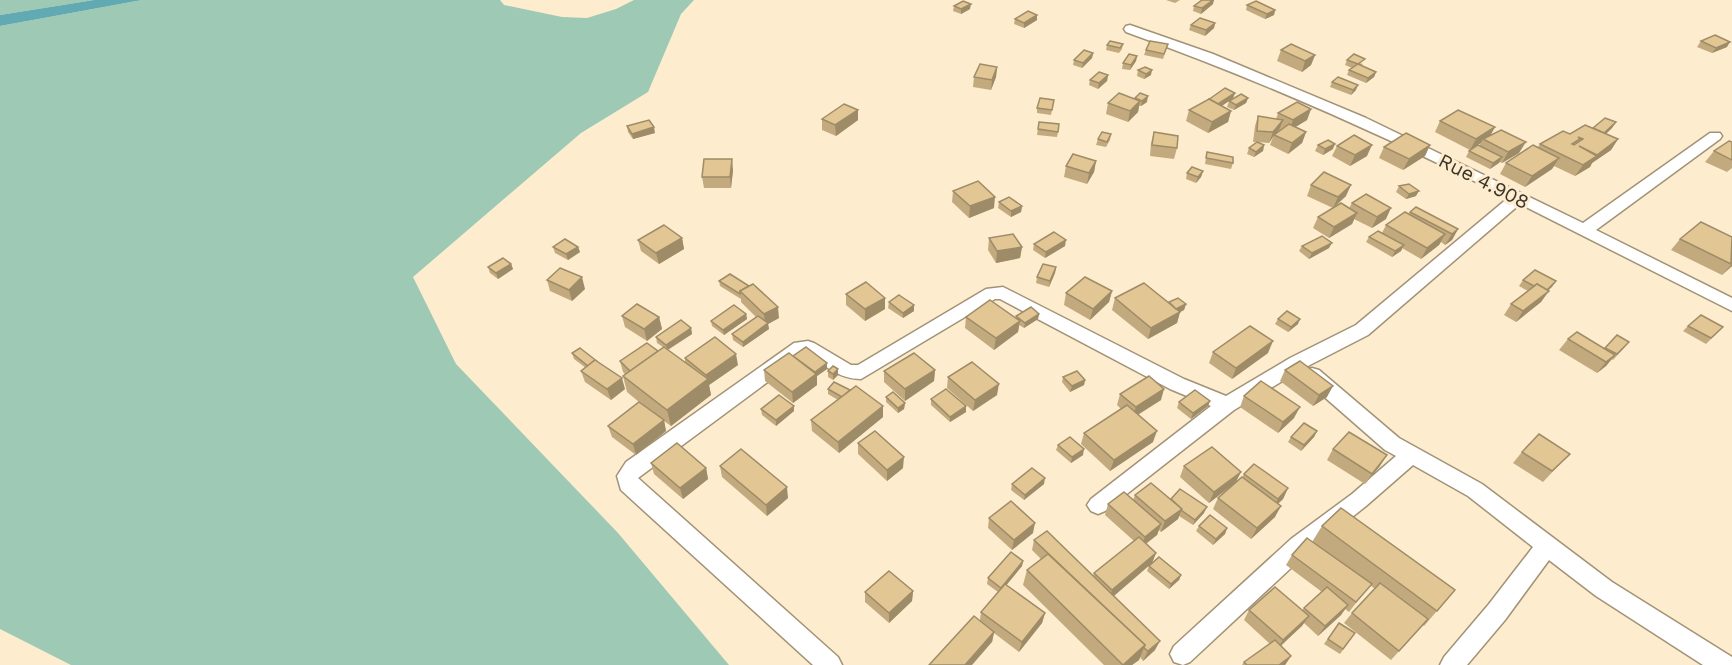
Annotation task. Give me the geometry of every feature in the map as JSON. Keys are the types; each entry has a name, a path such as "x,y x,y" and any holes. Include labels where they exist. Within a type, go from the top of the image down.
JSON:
{"street":[{"name":"Rue 4.908","path":"1130,29 1236,67 1318,102 1462,169 1732,305"},
{"path":"1583,231 1715,136"},
{"path":"1098,505 1227,405 1297,363 1362,330 1518,198"},
{"path":"830,665 628,484 627,476 633,468 800,348 806,347 814,350 845,372 861,372 992,293 1003,293 1177,384 1227,405"},
{"path":"1297,363 1392,444 1475,490 1546,547 1604,589 1724,665"},
{"path":"1182,654 1299,546 1359,500 1410,456"},
{"path":"1452,665 1497,612 1546,547"}],"green space":[{"path":"0,0 94,0 0,15"},
{"path":"142,0 500,0 504,5 562,17 587,18 616,9 634,0 694,0 681,14 648,92 581,133 413,277 456,364 618,533 729,665 71,665 0,629 0,26"}],"water":[{"path":"94,0 142,0 0,26 0,15"}],"building":[{"path":"1202,0 1213,0 1202,8 1194,6"},
{"path":"963,1 971,4 961,9 954,6"},
{"path":"1256,1 1275,10 1267,14 1247,5"},
{"path":"1028,11 1037,15 1024,23 1015,19"},
{"path":"1200,18 1215,23 1206,30 1191,25"},
{"path":"1715,35 1730,42 1716,48 1701,41"},
{"path":"1110,41 1123,44 1120,48 1107,45"},
{"path":"1150,41 1168,44 1164,54 1146,50"},
{"path":"1291,44 1315,55 1305,61 1281,50"},
{"path":"1084,50 1093,53 1083,63 1074,60"},
{"path":"1129,54 1137,56 1131,65 1123,63"},
{"path":"1354,54 1365,59 1358,64 1347,60"},
{"path":"980,64 997,67 992,80 974,77"},
{"path":"1358,64 1376,72 1368,78 1349,70"},
{"path":"1145,67 1152,70 1146,74 1138,70"},
{"path":"1099,72 1108,75 1099,83 1090,80"},
{"path":"1338,77 1358,85 1353,90 1332,82"},
{"path":"1225,88 1235,93 1218,104 1209,99"},
{"path":"1119,93 1140,101 1130,111 1108,103"},
{"path":"1140,93 1148,96 1142,101 1135,98"},
{"path":"1241,94 1248,98 1236,105 1229,101"},
{"path":"1040,98 1054,100 1052,110 1037,108"},
{"path":"1209,99 1231,111 1212,122 1189,110"},
{"path":"1297,102 1311,109 1293,120 1278,113"},
{"path":"844,104 858,110 835,125 822,119"},
{"path":"1458,110 1495,127 1476,139 1440,121"},
{"path":"1258,116 1283,120 1273,132 1257,131"},
{"path":"1605,118 1616,122 1604,133 1593,128"},
{"path":"649,120 654,127 632,134 627,126"},
{"path":"1039,122 1059,124 1058,132 1038,129"},
{"path":"1289,124 1306,132 1292,143 1274,135"},
{"path":"1585,125 1618,139 1597,155 1579,146 1597,156 1583,165 1540,144 1563,131 1570,134"},
{"path":"1501,130 1526,142 1508,152 1483,139"},
{"path":"1102,132 1111,134 1107,142 1098,139"},
{"path":"1154,132 1178,136 1177,148 1152,145"},
{"path":"1406,133 1430,145 1409,159 1384,147"},
{"path":"1354,135 1372,145 1355,155 1337,146"},
{"path":"1328,140 1335,144 1325,149 1318,145"},
{"path":"1729,141 1732,142 1732,160 1714,151"},
{"path":"1257,142 1264,145 1256,152 1249,148"},
{"path":"1478,145 1502,157 1493,163 1469,151"},
{"path":"1533,145 1559,158 1532,176 1506,163"},
{"path":"1207,152 1233,157 1233,163 1206,158"},
{"path":"1073,154 1096,161 1089,173 1066,166"},
{"path":"704,159 732,159 730,177 702,177"},
{"path":"1459,163 1466,166 1460,172 1452,168"},
{"path":"1192,167 1203,171 1198,177 1187,173"},
{"path":"1324,172 1351,185 1338,197 1311,185"},
{"path":"978,181 995,197 970,206 953,191"},
{"path":"1409,184 1419,191 1409,194 1399,186"},
{"path":"1366,194 1391,208 1377,217 1352,203"},
{"path":"1009,197 1022,206 1011,211 999,202"},
{"path":"1341,203 1357,213 1334,227 1318,217"},
{"path":"1416,207 1458,229 1452,234 1410,212"},
{"path":"1405,212 1445,234 1427,248 1386,225"},
{"path":"1701,222 1732,237 1731,264 1680,239"},
{"path":"664,225 682,238 656,253 638,240"},
{"path":"1378,231 1404,245 1395,251 1369,237"},
{"path":"1054,232 1066,240 1046,252 1034,244"},
{"path":"1013,234 1022,247 997,251 989,238"},
{"path":"1322,236 1332,243 1312,253 1302,246"},
{"path":"565,239 578,247 566,254 553,247"},
{"path":"503,258 511,264 496,273 488,267"},
{"path":"1043,264 1056,267 1050,281 1037,277"},
{"path":"560,268 582,277 569,290 547,280"},
{"path":"1535,270 1556,281 1547,290 1523,280"},
{"path":"730,274 749,286 740,291 740,294 719,281"},
{"path":"1085,277 1112,291 1093,309 1066,293"},
{"path":"866,282 885,298 865,309 846,294"},
{"path":"1144,283 1180,312 1151,328 1115,298"},
{"path":"753,284 778,307 764,314 740,291"},
{"path":"1537,284 1549,291 1523,311 1511,304"},
{"path":"899,295 914,305 903,313 889,302"},
{"path":"1178,298 1186,304 1176,309 1169,302"},
{"path":"990,300 1020,321 996,338 966,317"},
{"path":"637,304 659,317 644,329 622,316"},
{"path":"734,305 746,314 723,330 711,321"},
{"path":"1031,307 1039,314 1025,323 1016,316"},
{"path":"1287,311 1300,319 1291,327 1278,319"},
{"path":"1701,315 1723,327 1711,338 1688,326"},
{"path":"758,316 768,323 743,342 732,334"},
{"path":"681,320 691,328 666,345 656,337"},
{"path":"1250,326 1273,341 1236,368 1213,352"},
{"path":"1577,332 1615,355 1606,362 1568,339"},
{"path":"1617,335 1629,342 1617,354 1605,348"},
{"path":"715,337 736,354 706,375 685,358"},
{"path":"647,343 658,351 630,371 620,361"},
{"path":"664,347 708,379 667,410 623,376"},
{"path":"806,347 827,363 815,372 793,356"},
{"path":"580,348 598,362 595,360 588,366 572,353"},
{"path":"789,353 816,374 792,392 764,370"},
{"path":"914,353 935,370 905,389 884,371"},
{"path":"595,360 622,378 607,389 581,371"},
{"path":"1300,361 1333,386 1319,395 1285,370"},
{"path":"972,362 999,384 975,400 948,377"},
{"path":"833,366 838,369 833,374 828,371"},
{"path":"1077,371 1085,380 1072,386 1063,377"},
{"path":"1149,376 1164,389 1136,407 1120,394"},
{"path":"1261,381 1300,407 1283,422 1244,396"},
{"path":"834,382 850,390 842,397 828,389"},
{"path":"856,386 883,406 838,442 811,420"},
{"path":"946,389 966,406 950,417 931,399"},
{"path":"1195,390 1210,401 1193,413 1179,402"},
{"path":"893,392 905,403 898,408 886,397"},
{"path":"779,395 794,406 776,420 761,409"},
{"path":"639,402 664,420 633,444 608,426"},
{"path":"1127,405 1157,431 1114,460 1084,433"},
{"path":"1304,423 1317,431 1304,445 1291,437"},
{"path":"875,431 904,457 887,470 858,443"},
{"path":"1349,432 1387,455 1372,474 1333,449"},
{"path":"1539,434 1570,454 1552,471 1522,452"},
{"path":"1070,437 1084,449 1072,457 1058,445"},
{"path":"677,443 706,468 680,488 651,463"},
{"path":"1212,447 1241,472 1214,492 1184,466"},
{"path":"741,449 787,487 766,505 720,466"},
{"path":"1254,464 1288,488 1278,499 1244,474"},
{"path":"1032,468 1045,478 1025,495 1012,484"},
{"path":"1242,477 1281,506 1257,528 1218,498"},
{"path":"1151,483 1182,509 1165,521 1135,495"},
{"path":"1180,489 1207,507 1195,520 1171,499"},
{"path":"1124,492 1161,524 1145,537 1108,504"},
{"path":"1011,501 1035,523 1014,540 989,518"},
{"path":"1341,508 1455,590 1437,611 1322,526"},
{"path":"1210,515 1227,528 1216,539 1199,526"},
{"path":"1047,531 1160,641 1148,651 1144,648 1145,645 1034,540"},
{"path":"1139,537 1156,553 1112,590 1094,573"},
{"path":"1307,538 1372,584 1356,602 1292,555"},
{"path":"1011,552 1023,561 1001,588 988,578"},
{"path":"1048,554 1145,645 1123,665 1027,570"},
{"path":"1159,557 1181,575 1171,584 1149,566"},
{"path":"889,571 913,591 889,613 865,592"},
{"path":"1380,583 1428,619 1399,651 1352,613"},
{"path":"1005,584 1045,613 1022,642 981,612"},
{"path":"1275,587 1309,616 1283,640 1249,610"},
{"path":"1327,587 1348,605 1325,626 1304,608"},
{"path":"974,616 994,632 965,665 929,665"},
{"path":"1339,623 1355,633 1343,649 1328,639"},
{"path":"1275,640 1291,656 1279,665 1247,665 1244,662"}]}
